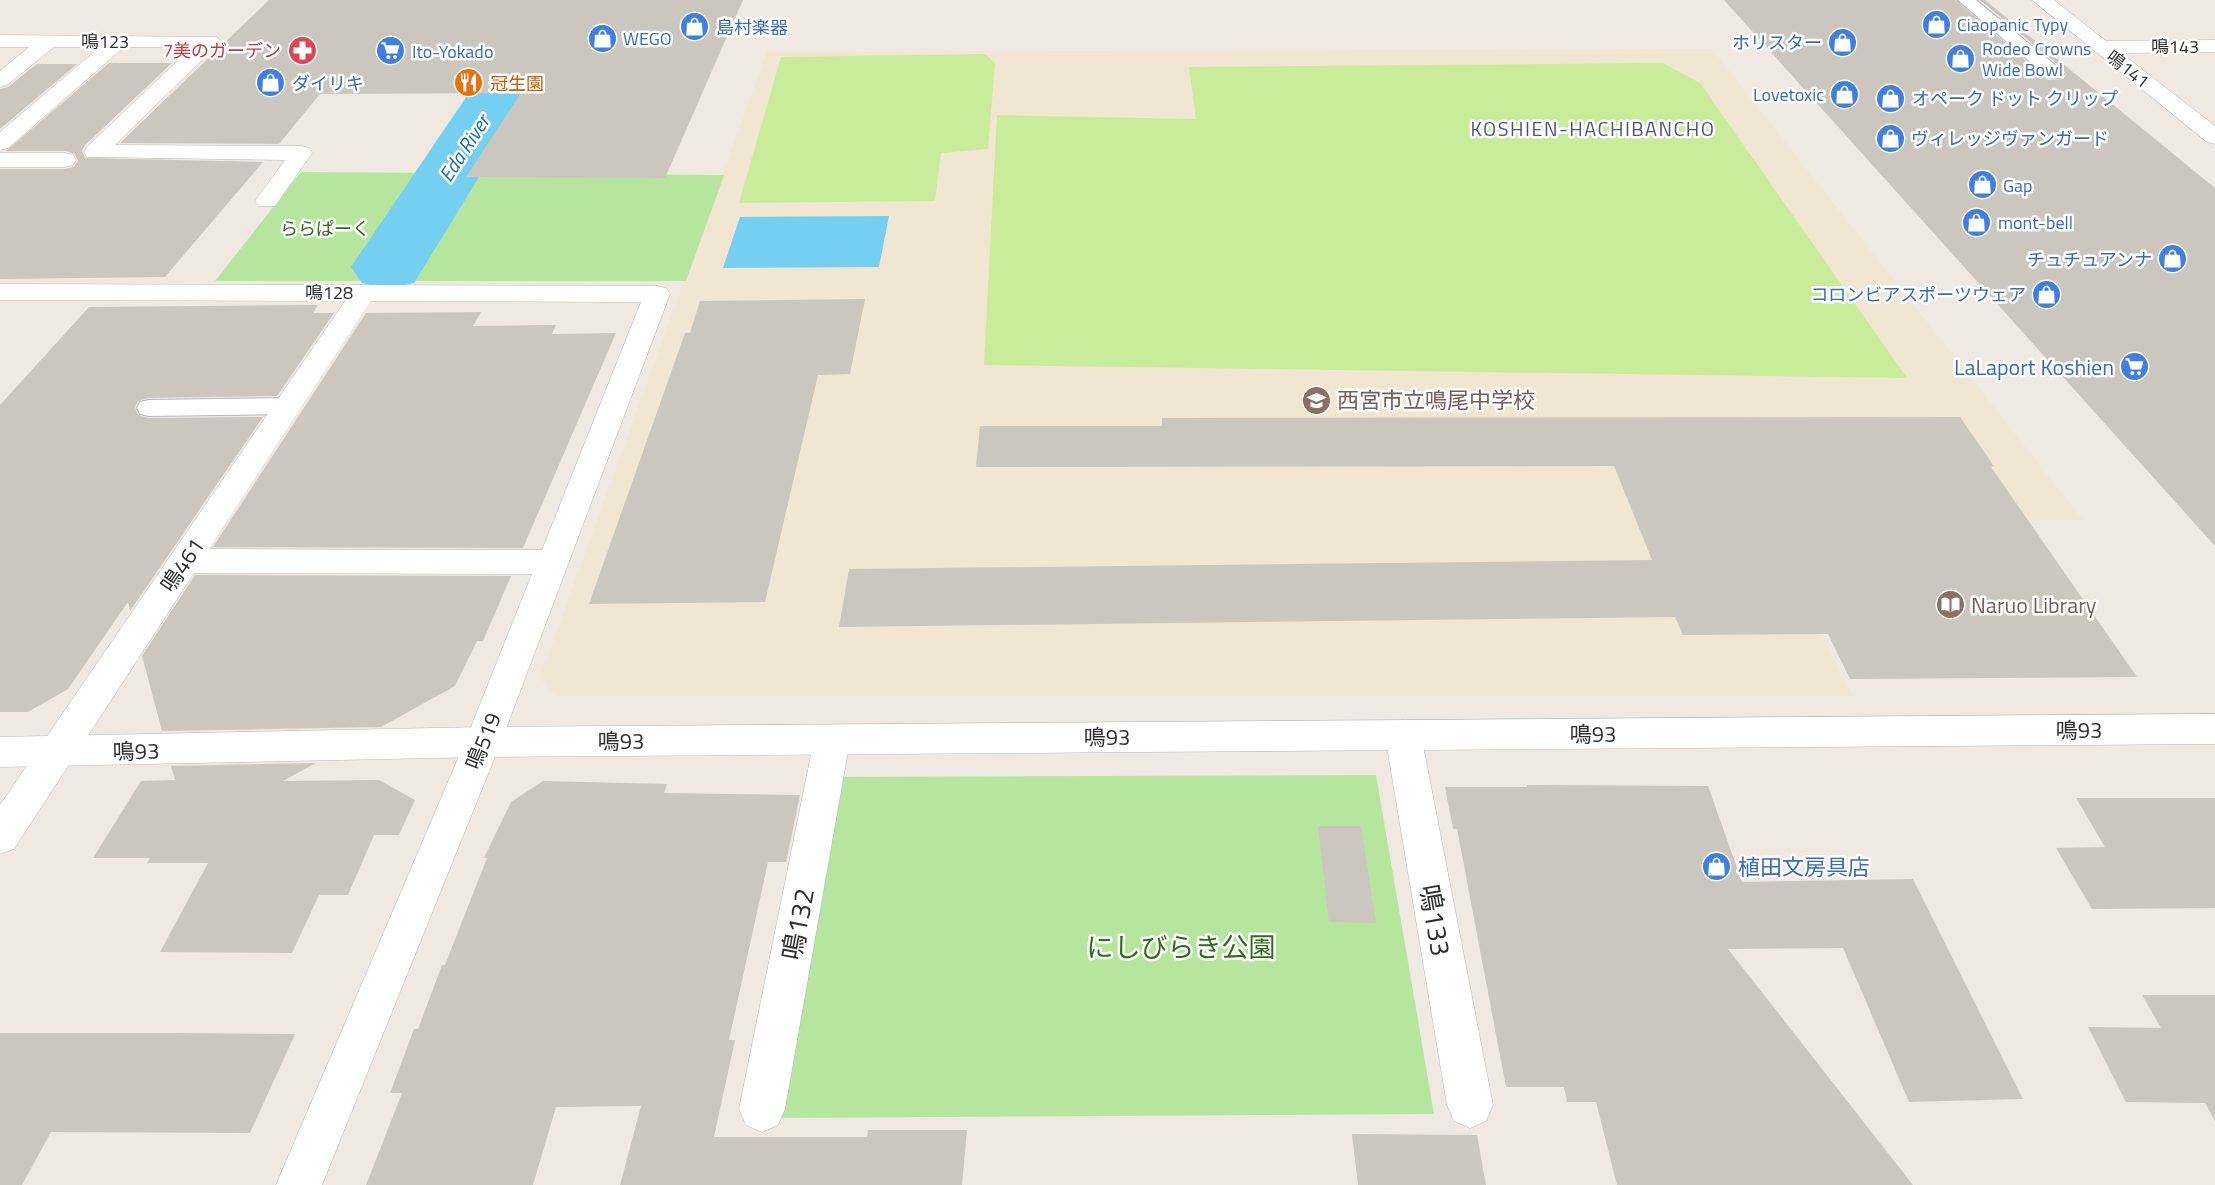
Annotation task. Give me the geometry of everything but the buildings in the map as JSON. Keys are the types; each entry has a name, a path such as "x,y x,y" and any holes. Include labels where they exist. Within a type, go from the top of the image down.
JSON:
{"street":[{"name":"鳴141","path":"2042,0 2215,137"},
{"name":"鳴123","path":"0,41 210,41 95,152 301,153 267,201"},
{"path":"0,81 49,41"},
{"path":"0,143 119,41"},
{"name":"鳴143","path":"2100,47 2215,46"},
{"path":"0,160 65,160"},
{"name":"鳴128","path":"0,292 657,294"},
{"name":"鳴461","path":"0,837 364,292"},
{"name":"鳴519","path":"299,1185 483,742 657,294"},
{"path":"185,561 553,562"},
{"name":"鳴93","path":"0,752 57,753 483,742 2215,729"},
{"name":"鳴133","path":"1403,735 1470,1105"},
{"name":"鳴132","path":"762,1108 832,740"}],"lane":[{"path":"1966,0 2055,74"},
{"path":"149,408 288,406"}],"shaded area":[{"name":"西宮市立鳴尾中学校","path":"1712,49 2083,520 1766,523 1853,696 555,696 540,678 767,52"}],"green space":[{"path":"985,54 995,63 988,149 941,153 935,201 739,203 781,57"},
{"path":"1663,63 1700,83 1907,378 984,365 997,115 1196,119 1189,67"},
{"name":"ららぱーく","path":"301,172 724,175 686,281 215,281"},
{"name":"にしびらき公園","path":"1376,775 1434,1114 778,1118 835,777"}],"water":[{"path":"889,216 879,267 723,268 740,217"}],"waterway":[{"name":"Eda River","path":"388,267 560,0"}],"place":[{"name":"Ciaopanic Typy","path":"1936,24"},
{"name":"島村楽器","path":"695,27"},
{"name":"WEGO","path":"602,38"},
{"name":"ホリスター","path":"1843,42"},
{"name":"7美のガーデン","path":"302,50"},
{"name":"Ito-Yokado","path":"391,51"},
{"name":"Rodeo Crowns Wide Bowl","path":"1961,58"},
{"name":"ダイリキ","path":"271,83"},
{"name":"冠生園","path":"469,83"},
{"name":"Lovetoxic","path":"1845,94"},
{"name":"オペーク ドット クリップ","path":"1891,98"},
{"name":"ヴィレッジヴァンガード","path":"1890,138"},
{"name":"Gap","path":"1982,185"},
{"name":"mont-bell","path":"1977,222"},
{"name":"チュチュアンナ","path":"2173,259"},
{"name":"コロンビアスポーツウェア","path":"2047,294"},
{"name":"LaLaport Koshien","path":"2135,367"},
{"name":"西宮市立鳴尾中学校","path":"1316,400"},
{"name":"Naruo Library","path":"1950,605"},
{"name":"植田文房具店","path":"1717,867"}],"district":[{"name":"KOSHIEN-HACHIBANCHO","path":"1593,128"}]}
